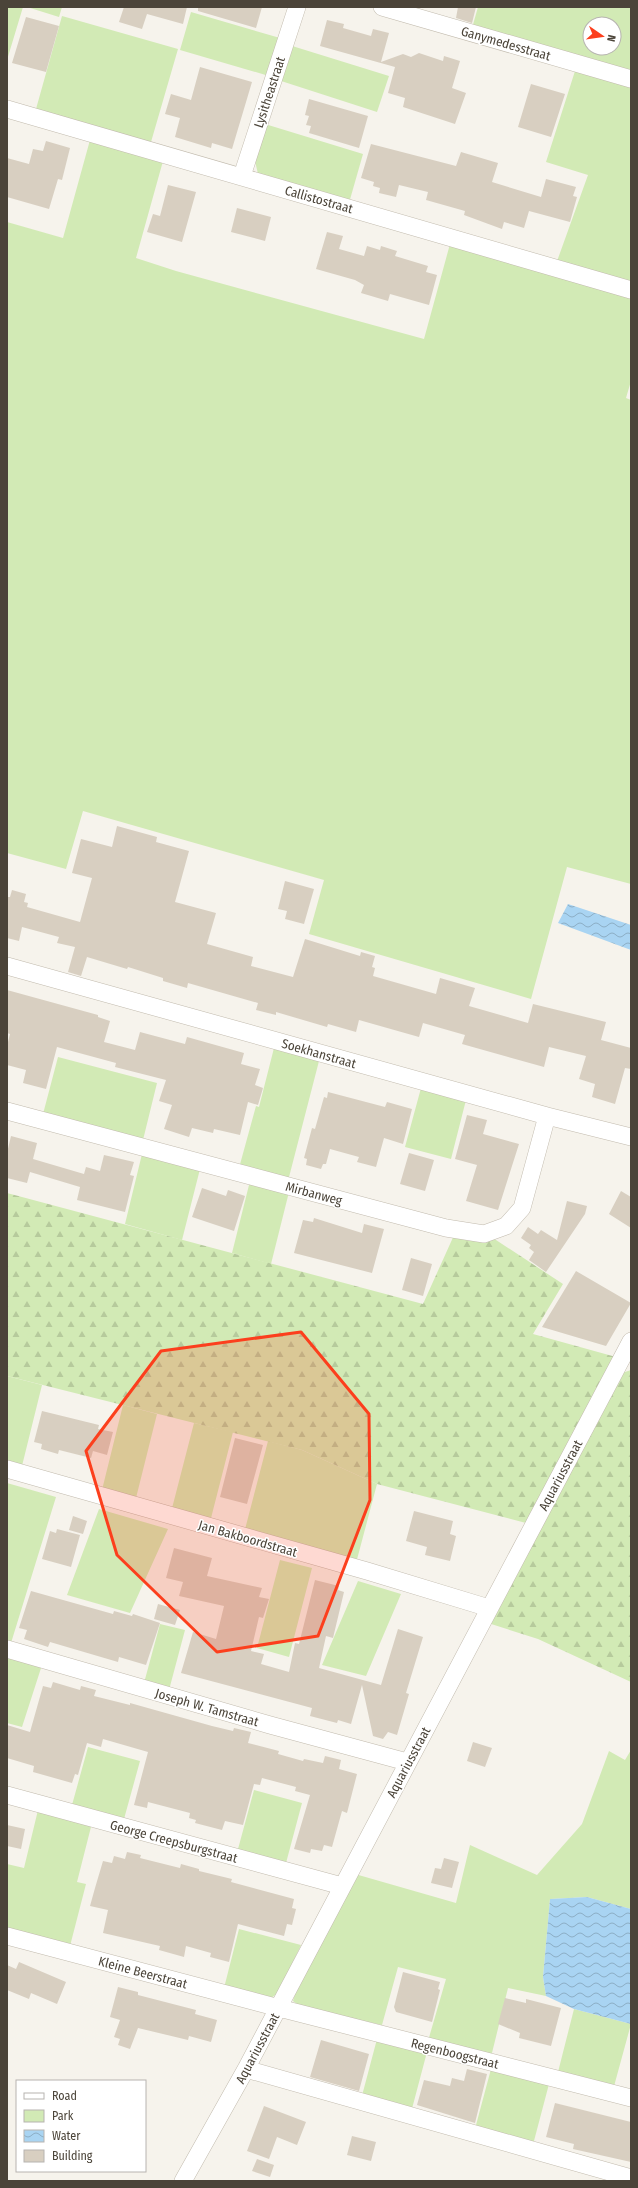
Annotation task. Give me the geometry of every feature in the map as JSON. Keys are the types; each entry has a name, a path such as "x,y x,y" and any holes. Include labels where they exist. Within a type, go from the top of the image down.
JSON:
{"street":[{"name":"Lysitheastraat","path":"242,176 297,7"},
{"name":"Ganymedesstraat","path":"382,7 631,80"},
{"name":"Callistostraat","path":"7,109 631,290"},
{"name":"Soekhanstraat","path":"7,966 547,1116 631,1137"},
{"name":"Mirbanweg","path":"7,1112 446,1228 484,1234 506,1226 522,1208 547,1116"},
{"name":"Aquariusstraat","path":"183,2181 279,2008 407,1762 631,1341"},
{"name":"Jan Bakboordstraat","path":"7,1469 367,1571 489,1608"},
{"name":"Joseph W. Tamstraat","path":"7,1649 263,1723 407,1762"},
{"name":"George Creepsburgstraat","path":"7,1795 342,1886"},
{"name":"Kleine Beerstraat","path":"7,1936 279,2008"},
{"name":"Regenboogstraat","path":"279,2008 631,2098"},
{"path":"246,2069 631,2178"}],"highlighted area":[{"path":"301,1332 369,1414 370,1500 318,1636 217,1652 117,1555 86,1451 161,1351"}],"green space":[{"path":"7,7 23,7 7,60"},
{"path":"27,7 62,7 59,17"},
{"path":"478,7 631,7 631,74 472,28"},
{"path":"191,12 280,38 269,76 180,50"},
{"path":"62,16 178,49 151,142 36,109"},
{"path":"289,45 389,76 377,112 278,80"},
{"path":"575,71 631,85 631,286 556,264 588,175 546,162"},
{"path":"265,124 363,154 349,203 258,174 255,161"},
{"path":"90,140 163,161 136,258 176,271 424,339 450,244 631,299 631,381 626,398 631,400 631,884 567,867 531,999 309,934 324,880 83,811 66,869 7,853 7,222 63,238"},
{"path":"274,1048 319,1061 288,1181 239,1168 256,1106 259,1107"},
{"path":"58,1057 157,1083 143,1140 43,1114"},
{"path":"421,1088 466,1100 451,1159 405,1147"},
{"path":"142,1154 200,1169 182,1240 125,1224"},
{"path":"250,1181 289,1192 271,1264 232,1253"},
{"path":"7,1193 423,1304 455,1233 493,1238 563,1284 533,1334 616,1357 526,1523 377,1484 302,1450 7,1376"},
{"path":"631,1370 631,1682 538,1639 488,1623 622,1373"},
{"path":"7,1376 42,1385 20,1474 7,1471"},
{"path":"123,1405 157,1414 134,1506 100,1498"},
{"path":"194,1423 233,1432 209,1526 170,1516"},
{"path":"268,1441 302,1450 377,1484 355,1567 243,1537"},
{"path":"7,1483 56,1497 11,1643 7,1642"},
{"path":"99,1509 168,1529 130,1613 67,1595"},
{"path":"280,1560 312,1568 289,1657 257,1648"},
{"path":"358,1581 401,1594 366,1676 322,1665"},
{"path":"160,1624 185,1630 169,1690 144,1683"},
{"path":"7,1655 42,1665 22,1727 7,1723"},
{"path":"88,1747 140,1761 124,1819 72,1805"},
{"path":"631,1750 631,1909 587,1897 550,1899 543,1977 546,1996 508,1988 491,2057 428,2041 446,1979 398,1967 382,2025 301,2007 293,2001 295,1994 355,1874 456,1903 470,1845 537,1875 582,1824 609,1751 625,1760"},
{"path":"254,1790 302,1803 286,1863 238,1849"},
{"path":"38,1810 92,1823 77,1882 86,1884 70,1946 7,1930 7,1864 24,1868"},
{"path":"239,1929 301,1945 279,1992 270,1999 224,1988"},
{"path":"574,2009 631,2024 613,2090 557,2076"},
{"path":"377,2039 427,2052 409,2120 359,2107"},
{"path":"491,2069 549,2084 530,2156 472,2140"}],"water":[{"path":"568,904 631,925 631,950 558,923"},
{"path":"587,1897 631,1909 631,2024 574,2009 546,1996 543,1977 550,1899"}],"building":[{"path":"124,7 187,7 183,24 147,14 142,29 119,22"},
{"path":"198,7 262,7 256,28 198,11"},
{"path":"458,7 476,7 472,23 456,18"},
{"path":"26,17 59,26 46,72 12,63"},
{"path":"327,20 344,24 343,28 371,36 373,29 389,33 381,62 403,54 411,57 419,53 443,61 444,56 460,61 452,88 466,93 455,124 403,107 405,98 388,93 395,67 320,46"},
{"path":"200,67 252,82 232,149 212,143 211,148 175,137 180,118 165,114 171,94 191,100"},
{"path":"531,84 565,94 551,137 518,127"},
{"path":"309,99 368,116 359,148 309,133 311,126 306,125 309,116 305,115"},
{"path":"46,141 70,148 62,180 58,179 49,209 7,197 7,158 29,164 33,149 43,151"},
{"path":"371,144 456,166 461,152 498,163 492,182 541,197 546,179 576,187 573,196 577,197 570,222 529,211 524,228 504,222 502,229 464,215 465,211 426,200 428,192 399,185 396,197 379,193 380,188 373,186 374,182 361,178"},
{"path":"168,185 196,192 182,242 147,232 153,214 160,216"},
{"path":"237,208 271,217 265,241 231,232"},
{"path":"327,232 343,236 339,249 364,256 367,246 380,250 381,246 397,251 395,256 428,266 426,272 437,275 429,305 390,294 388,301 361,293 364,285 355,280 316,269"},
{"path":"117,826 157,837 156,842 189,851 175,902 216,913 207,944 253,957 251,966 293,977 305,939 360,956 361,952 375,956 372,967 375,968 373,976 436,994 440,978 475,988 469,1006 528,1023 533,1004 606,1022 601,1040 631,1048 631,1069 625,1068 615,1104 592,1097 595,1084 579,1079 586,1056 549,1047 544,1067 462,1044 465,1035 423,1023 419,1037 359,1020 356,1032 328,1024 327,1027 276,1012 276,1015 256,1010 258,1003 188,983 187,988 163,981 163,978 128,967 127,969 87,957 81,976 68,972 75,947 57,943 59,937 22,927 19,941 7,938 7,897 10,897 12,890 26,894 24,902 28,903 27,907 80,922 92,878 72,873 81,839 112,847"},
{"path":"285,881 314,889 304,924 285,919 287,911 278,909"},
{"path":"7,990 98,1015 98,1017 110,1021 104,1042 135,1050 140,1032 185,1044 187,1037 244,1053 241,1064 260,1069 255,1085 263,1088 258,1105 248,1102 240,1135 214,1129 213,1133 192,1128 189,1137 164,1129 172,1105 159,1101 166,1080 115,1067 116,1063 57,1047 46,1089 23,1083 26,1070 7,1065 7,1046 10,1034 7,1033"},
{"path":"328,1092 385,1107 387,1102 412,1109 403,1144 384,1138 376,1167 357,1162 359,1157 330,1149 326,1164 323,1164 321,1169 306,1165 307,1159 304,1158 312,1128 315,1129 324,1097 327,1098"},
{"path":"467,1115 487,1120 483,1134 519,1144 498,1210 466,1201 477,1165 455,1159"},
{"path":"11,1136 37,1143 33,1159 84,1174 86,1167 100,1171 104,1155 134,1162 130,1175 134,1176 125,1212 77,1200 80,1187 30,1172 27,1183 7,1178 7,1153"},
{"path":"409,1153 434,1160 425,1191 400,1184"},
{"path":"202,1188 226,1196 228,1190 245,1196 234,1231 192,1217"},
{"path":"621,1191 631,1197 631,1228 609,1214"},
{"path":"567,1201 587,1206 585,1214 546,1272 529,1260 534,1252 529,1248 531,1245 521,1238 528,1227 538,1234 541,1230 557,1240"},
{"path":"314,1218 362,1233 364,1224 384,1229 372,1273 294,1253 303,1220 313,1222"},
{"path":"411,1258 432,1264 423,1296 402,1290"},
{"path":"576,1271 631,1303 606,1346 542,1327"},
{"path":"42,1411 99,1425 98,1429 113,1432 107,1455 93,1451 91,1458 59,1450 58,1454 41,1449 42,1444 34,1442"},
{"path":"235,1438 263,1445 247,1504 220,1497"},
{"path":"414,1511 453,1521 450,1534 456,1536 450,1561 425,1555 427,1547 406,1541"},
{"path":"73,1516 87,1521 83,1534 69,1530"},
{"path":"57,1529 80,1535 71,1567 42,1559 50,1531 56,1533"},
{"path":"174,1548 212,1558 207,1576 262,1588 259,1597 269,1599 263,1618 259,1617 251,1651 264,1654 261,1664 289,1672 295,1643 299,1644 315,1580 339,1586 338,1590 344,1592 333,1638 326,1636 319,1668 381,1685 398,1629 423,1637 406,1693 409,1694 397,1735 388,1732 383,1739 373,1736 362,1685 351,1724 338,1720 337,1723 310,1716 312,1708 181,1673 193,1632 216,1639 224,1606 179,1596 183,1582 166,1578"},
{"path":"31,1591 113,1614 114,1611 132,1616 133,1614 160,1623 146,1665 119,1657 118,1662 50,1642 48,1647 24,1639 27,1630 19,1628"},
{"path":"158,1604 180,1610 175,1625 154,1619"},
{"path":"53,1682 80,1690 81,1686 96,1690 94,1696 130,1705 130,1703 212,1726 233,1731 234,1728 251,1732 248,1743 279,1751 278,1754 303,1761 304,1759 323,1763 325,1756 341,1760 339,1769 357,1774 347,1813 342,1811 332,1847 324,1845 322,1851 311,1849 310,1853 294,1849 310,1795 295,1791 296,1787 262,1778 260,1785 254,1784 243,1825 225,1821 222,1830 195,1823 196,1820 189,1818 190,1813 148,1802 147,1808 134,1805 148,1752 103,1739 101,1747 87,1743 78,1775 75,1774 72,1783 33,1772 34,1766 7,1758 7,1725 30,1732 43,1686 51,1688"},
{"path":"473,1742 492,1748 485,1767 467,1761"},
{"path":"7,1825 25,1829 21,1849 7,1846"},
{"path":"127,1852 141,1855 140,1858 180,1868 181,1864 199,1869 199,1871 232,1879 231,1882 294,1899 292,1908 296,1909 292,1925 287,1924 284,1936 238,1924 229,1962 210,1957 211,1953 186,1946 184,1957 159,1950 160,1946 103,1933 108,1910 90,1906 103,1861 112,1863 114,1856 125,1859"},
{"path":"444,1858 459,1862 452,1888 431,1883 435,1868 441,1869"},
{"path":"19,1962 66,1982 57,2004 31,1993 29,1999 7,1990 7,1965 16,1969"},
{"path":"403,1972 440,1982 438,1989 440,1990 432,2022 396,2012 394,2007"},
{"path":"118,1987 138,1992 138,1995 196,2010 195,2014 217,2020 211,2042 189,2036 188,2040 138,2028 130,2049 118,2045 120,2039 114,2037 120,2020 110,2017"},
{"path":"505,1998 526,2003 526,1999 561,2008 551,2046 519,2038 520,2033 498,2024"},
{"path":"321,2040 369,2054 359,2091 310,2077"},
{"path":"467,2069 487,2074 475,2123 417,2105 424,2080 450,2086 452,2078 464,2081"},
{"path":"555,2103 631,2122 631,2162 573,2149 574,2144 546,2137"},
{"path":"264,2106 306,2122 297,2145 277,2137 269,2159 247,2151"},
{"path":"352,2136 376,2142 371,2161 347,2155"},
{"path":"257,2159 274,2165 270,2177 252,2171"}]}
